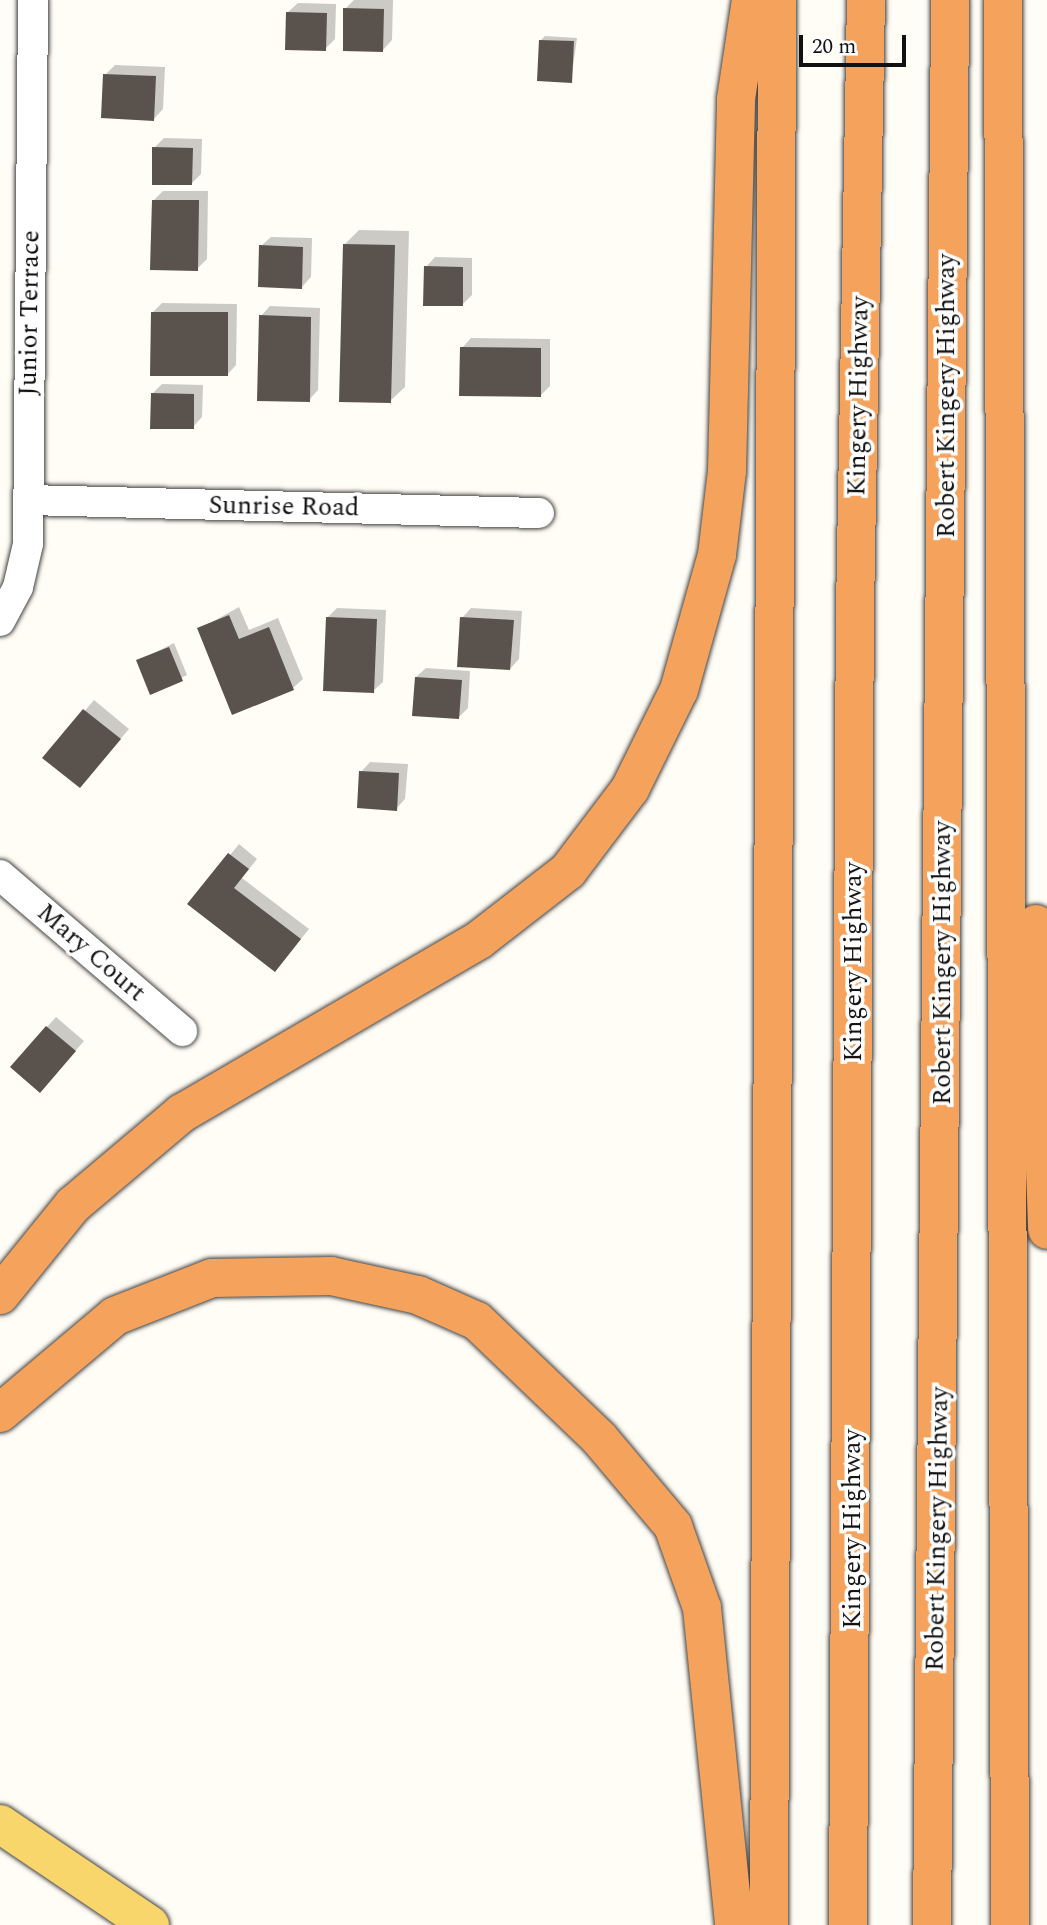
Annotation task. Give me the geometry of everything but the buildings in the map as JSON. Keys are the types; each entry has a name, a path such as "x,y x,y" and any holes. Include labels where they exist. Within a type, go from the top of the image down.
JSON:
{"highway":[{"path":"0,1295 73,1205 182,1113 479,940 568,871 631,789 679,690 717,555 727,471 736,99 751,0"},
{"path":"769,1925 777,0"},
{"name":"Kingery Highway","path":"848,1925 855,610 866,0"},
{"name":"Robert Kingery Highway","path":"932,1925 950,0"},
{"path":"1003,0 1009,367 1010,1925"},
{"path":"1009,367 1047,1230"},
{"path":"0,1413 115,1316 212,1278 331,1276 418,1295 477,1321 599,1438 673,1526 702,1608 734,1925"}],"main road":[{"path":"0,1824 150,1925"}],"street":[{"name":"Junior Terrace","path":"0,621 18,587 28,500 33,0"},
{"name":"Sunrise Road","path":"28,500 539,513"},
{"name":"Mary Court","path":"0,875 182,1031"}]}
